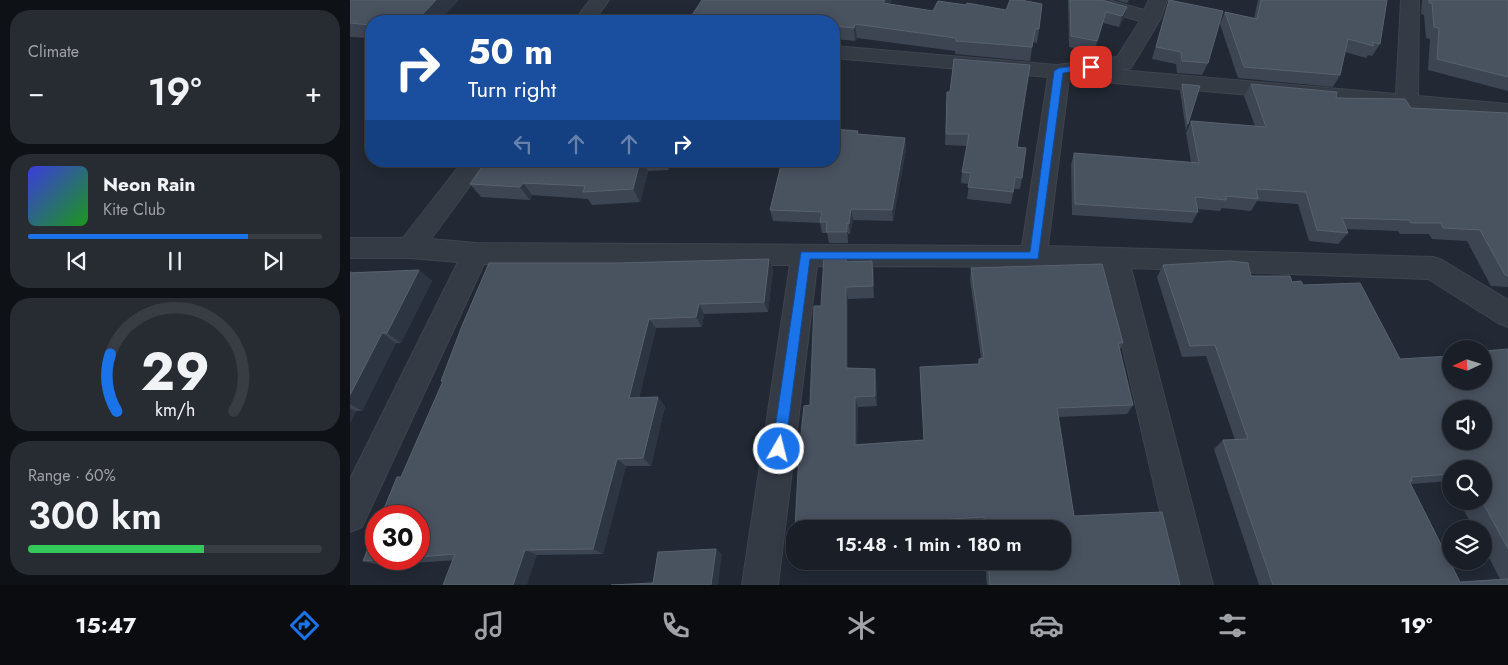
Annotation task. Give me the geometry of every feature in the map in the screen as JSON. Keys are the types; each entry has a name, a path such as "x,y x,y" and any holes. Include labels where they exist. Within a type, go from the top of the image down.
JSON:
{"street":[{"path":"589,15 600,0"},
{"path":"1059,71 1124,63 1155,9 1088,0"},
{"path":"1408,103 1410,0"},
{"path":"840,53 1508,112"},
{"path":"1034,256 1059,71"},
{"path":"410,248 471,167"},
{"path":"350,248 410,248 476,253 1115,257 1432,268 1506,317"},
{"path":"350,515 476,253"},
{"path":"760,585 805,255"},
{"path":"1115,257 1195,585"}],"building":[{"path":"350,0 436,0 422,15 365,15 365,24 350,23"},
{"path":"702,0 885,0 883,3 933,11 938,1 966,5 967,3 1006,10 1010,0 1042,4 1039,29 1035,29 1032,47 956,41 956,38 855,24 854,28 840,27 840,15 692,15"},
{"path":"1070,0 1102,0 1127,7 1122,16 1106,12 1097,41 1071,36"},
{"path":"1169,0 1223,11 1208,63 1182,61 1181,52 1156,47"},
{"path":"1261,0 1387,0 1380,44 1372,42 1374,46 1348,39 1340,75 1244,67 1225,12 1257,19"},
{"path":"1429,0 1508,0 1508,77 1437,59 1439,28 1434,27 1432,3 1429,3"},
{"path":"954,59 1030,65 1017,147 1026,148 1022,178 1015,177 1013,192 968,187 971,173 962,172 969,134 946,134 947,92 950,92"},
{"path":"1182,84 1200,86 1188,124"},
{"path":"1251,84 1337,92 1336,98 1405,99 1411,108 1508,113 1508,276 1505,275 1480,230 1443,228 1441,223 1411,223 1409,220 1342,218 1348,233 1317,230 1306,192 1256,189 1258,199 1226,196 1226,200 1195,197 1198,212 1075,204 1074,153 1199,163 1191,121 1266,127"},
{"path":"840,130 858,131 857,134 905,138 892,210 851,209 849,224 847,223 847,232 826,232 827,222 820,222 822,212 770,210 781,167 840,167"},
{"path":"482,167 638,167 633,189 583,192 585,186 523,183 520,187 470,184"},
{"path":"824,256 846,256 846,262 872,261 873,286 846,287 846,368 875,369 875,396 855,397 855,445 924,440 920,367 979,364 979,359 984,358 971,268 1102,264 1123,343 1118,343 1133,405 1057,408 1074,516 1162,512 1180,585 990,585 989,570 1071,570 1071,520 984,520 984,517 936,520 795,520 804,406 810,405 814,306 821,306"},
{"path":"769,259 764,302 699,304 696,317 649,319 629,398 658,397 643,458 617,459 593,549 525,550 513,585 443,585 455,554 430,556 430,505 386,505 397,477 401,477 443,381 441,381 462,326 489,263 618,263"},
{"path":"1231,261 1248,263 1251,276 1290,276 1292,282 1301,281 1303,285 1360,283 1400,359 1442,357 1442,390 1492,390 1492,350 1508,349 1508,549 1487,510 1492,510 1492,460 1442,460 1442,475 1411,477 1412,481 1409,481 1442,546 1442,570 1454,570 1460,582 1508,579 1508,585 1273,585 1223,440 1248,439 1215,345 1190,346 1163,265"},
{"path":"419,270 387,333 382,333 350,395 350,273"},
{"path":"716,549 711,585 611,585 653,583 658,552"}],"route":[{"path":"779,449 805,255 1034,256 1059,71 1091,67"}]}
